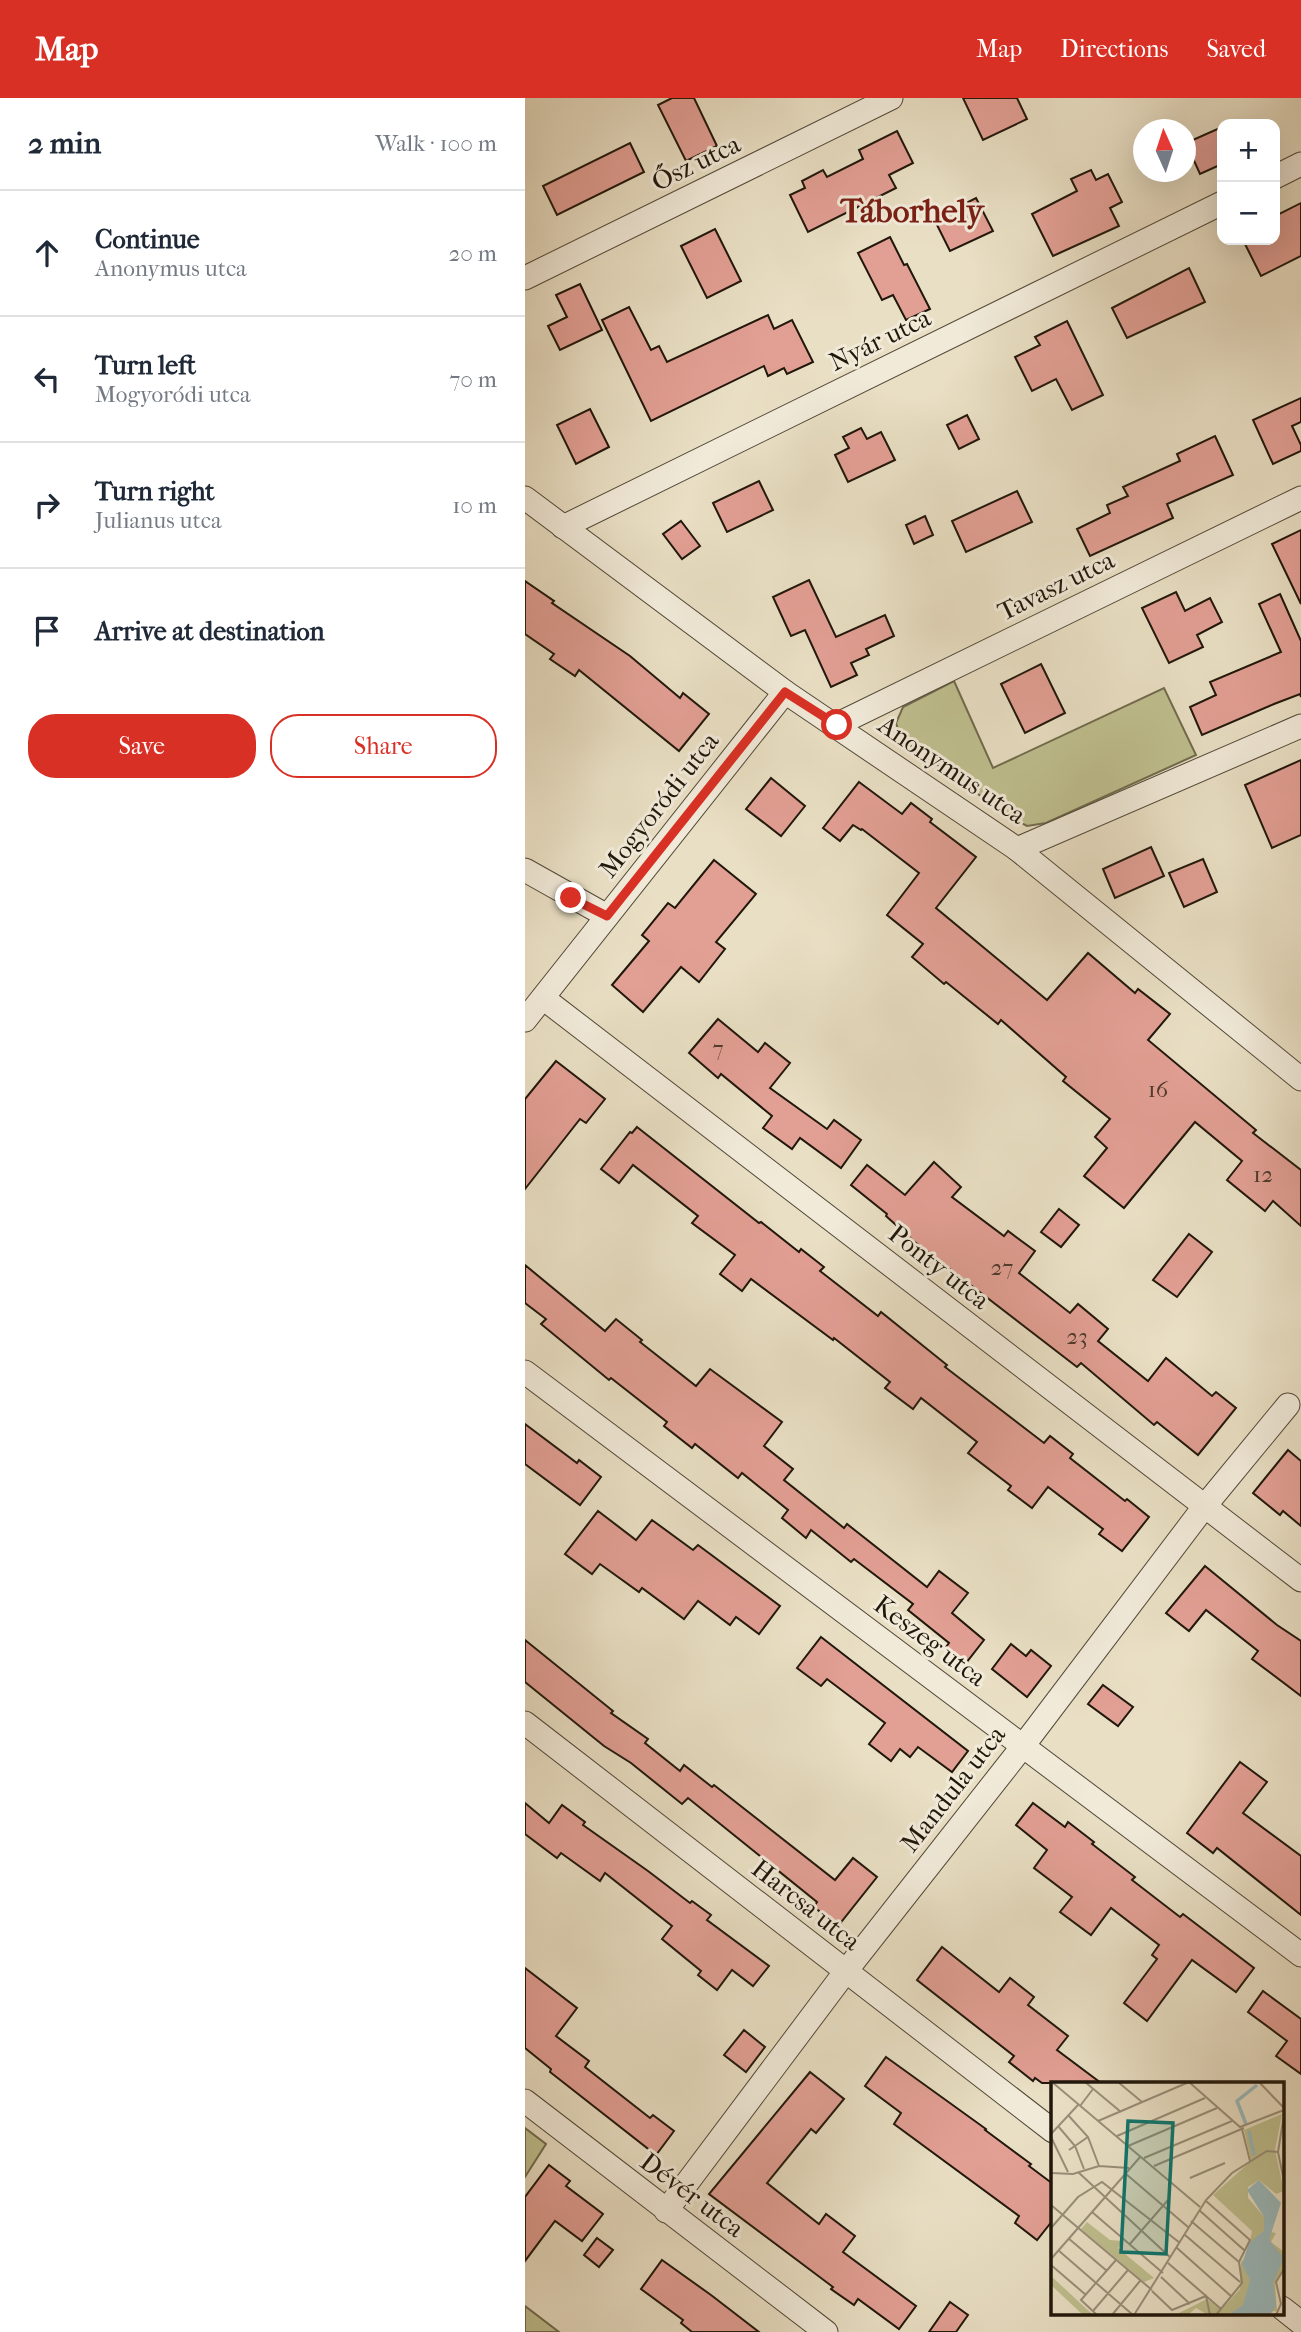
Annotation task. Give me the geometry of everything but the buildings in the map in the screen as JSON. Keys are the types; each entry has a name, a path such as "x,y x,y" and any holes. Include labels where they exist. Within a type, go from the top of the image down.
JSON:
{"street":[{"name":"Ősz utca","path":"525,278 891,98"},
{"path":"1280,174 1301,164"},
{"name":"Nyár utca","path":"562,527 1217,205"},
{"name":"Anonymus utca","path":"525,498 785,692 1017,849 1301,1079"},
{"name":"Tavasz utca","path":"837,725 1301,498"},
{"name":"Mogyoródi utca","path":"525,1020 785,692"},
{"path":"1017,849 1301,726"},
{"path":"525,870 607,916"},
{"name":"Ponty utca","path":"543,998 1301,1580"},
{"name":"Keszeg utca","path":"525,1372 1301,1955"},
{"name":"Mandula utca","path":"666,2211 846,1971 1023,1746 1203,1507 1288,1405"},
{"name":"Harcsa utca","path":"525,1723 1051,2130"},
{"name":"Dévér utca","path":"525,2101 826,2332"},
{"path":"1283,2309 1301,2323"}],"green space":[{"path":"954,681 993,768 1164,688 1196,755 1046,823 1027,826 1010,817 901,739 896,723 903,707"},
{"path":"525,2128 546,2144 525,2177"},
{"path":"525,2306 559,2332 525,2332"}],"district":[{"name":"Táborhely","path":"912,211"}],"route":[{"path":"571,898 607,916 785,692 837,725"}]}
